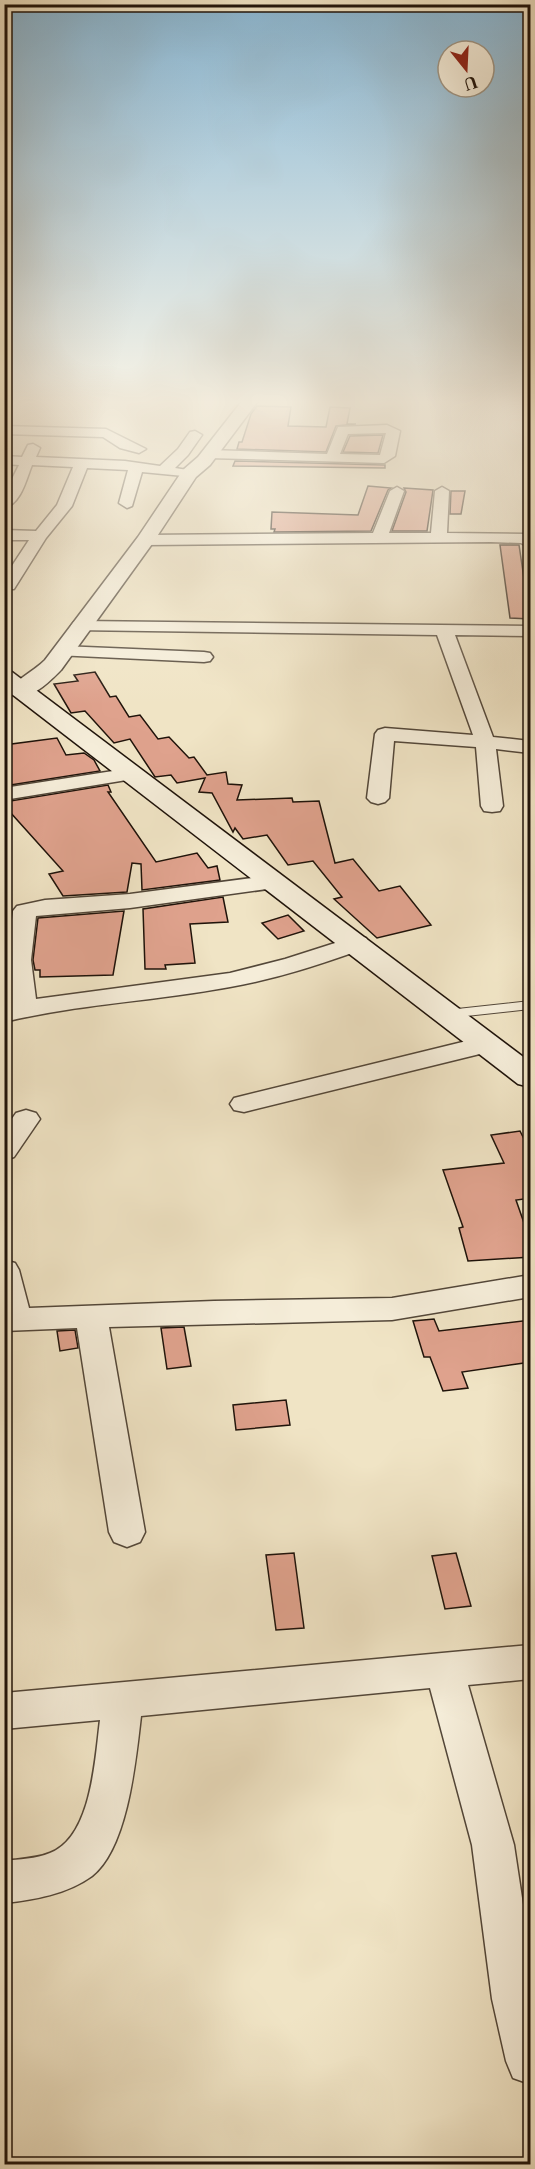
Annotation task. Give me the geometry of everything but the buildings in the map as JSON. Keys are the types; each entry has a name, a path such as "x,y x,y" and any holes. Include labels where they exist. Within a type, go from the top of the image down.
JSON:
{"street":[{"path":"8,585 65,502"},
{"path":"10,686 41,677 171,502"},
{"path":"380,536 392,502"},
{"path":"439,536 441,502"},
{"path":"314,523 332,526 328,539"},
{"path":"256,539 261,524"},
{"path":"4,535 40,536"},
{"path":"145,540 439,536 529,541"},
{"path":"80,626 531,631"},
{"path":"444,630 485,742 492,806"},
{"path":"62,651 204,657"},
{"path":"10,686 132,774 531,1077"},
{"path":"378,798 385,734 531,747"},
{"path":"4,794 132,774"},
{"path":"274,882 130,902 25,911 14,1012 229,980 273,971 357,943"},
{"path":"244,1104 487,1044"},
{"path":"4,1151 26,1119"},
{"path":"4,1270 10,1320 214,1312 392,1309 531,1286"},
{"path":"91,1317 127,1532"},
{"path":"4,1711 445,1672 531,1662"},
{"path":"445,1672 493,1845 515,1999 531,2061"},
{"path":"4,1882 44,1877 69,1866 87,1852 95,1837 110,1790 123,1701"}],"lane":[{"path":"448,1014 531,1005"}]}
